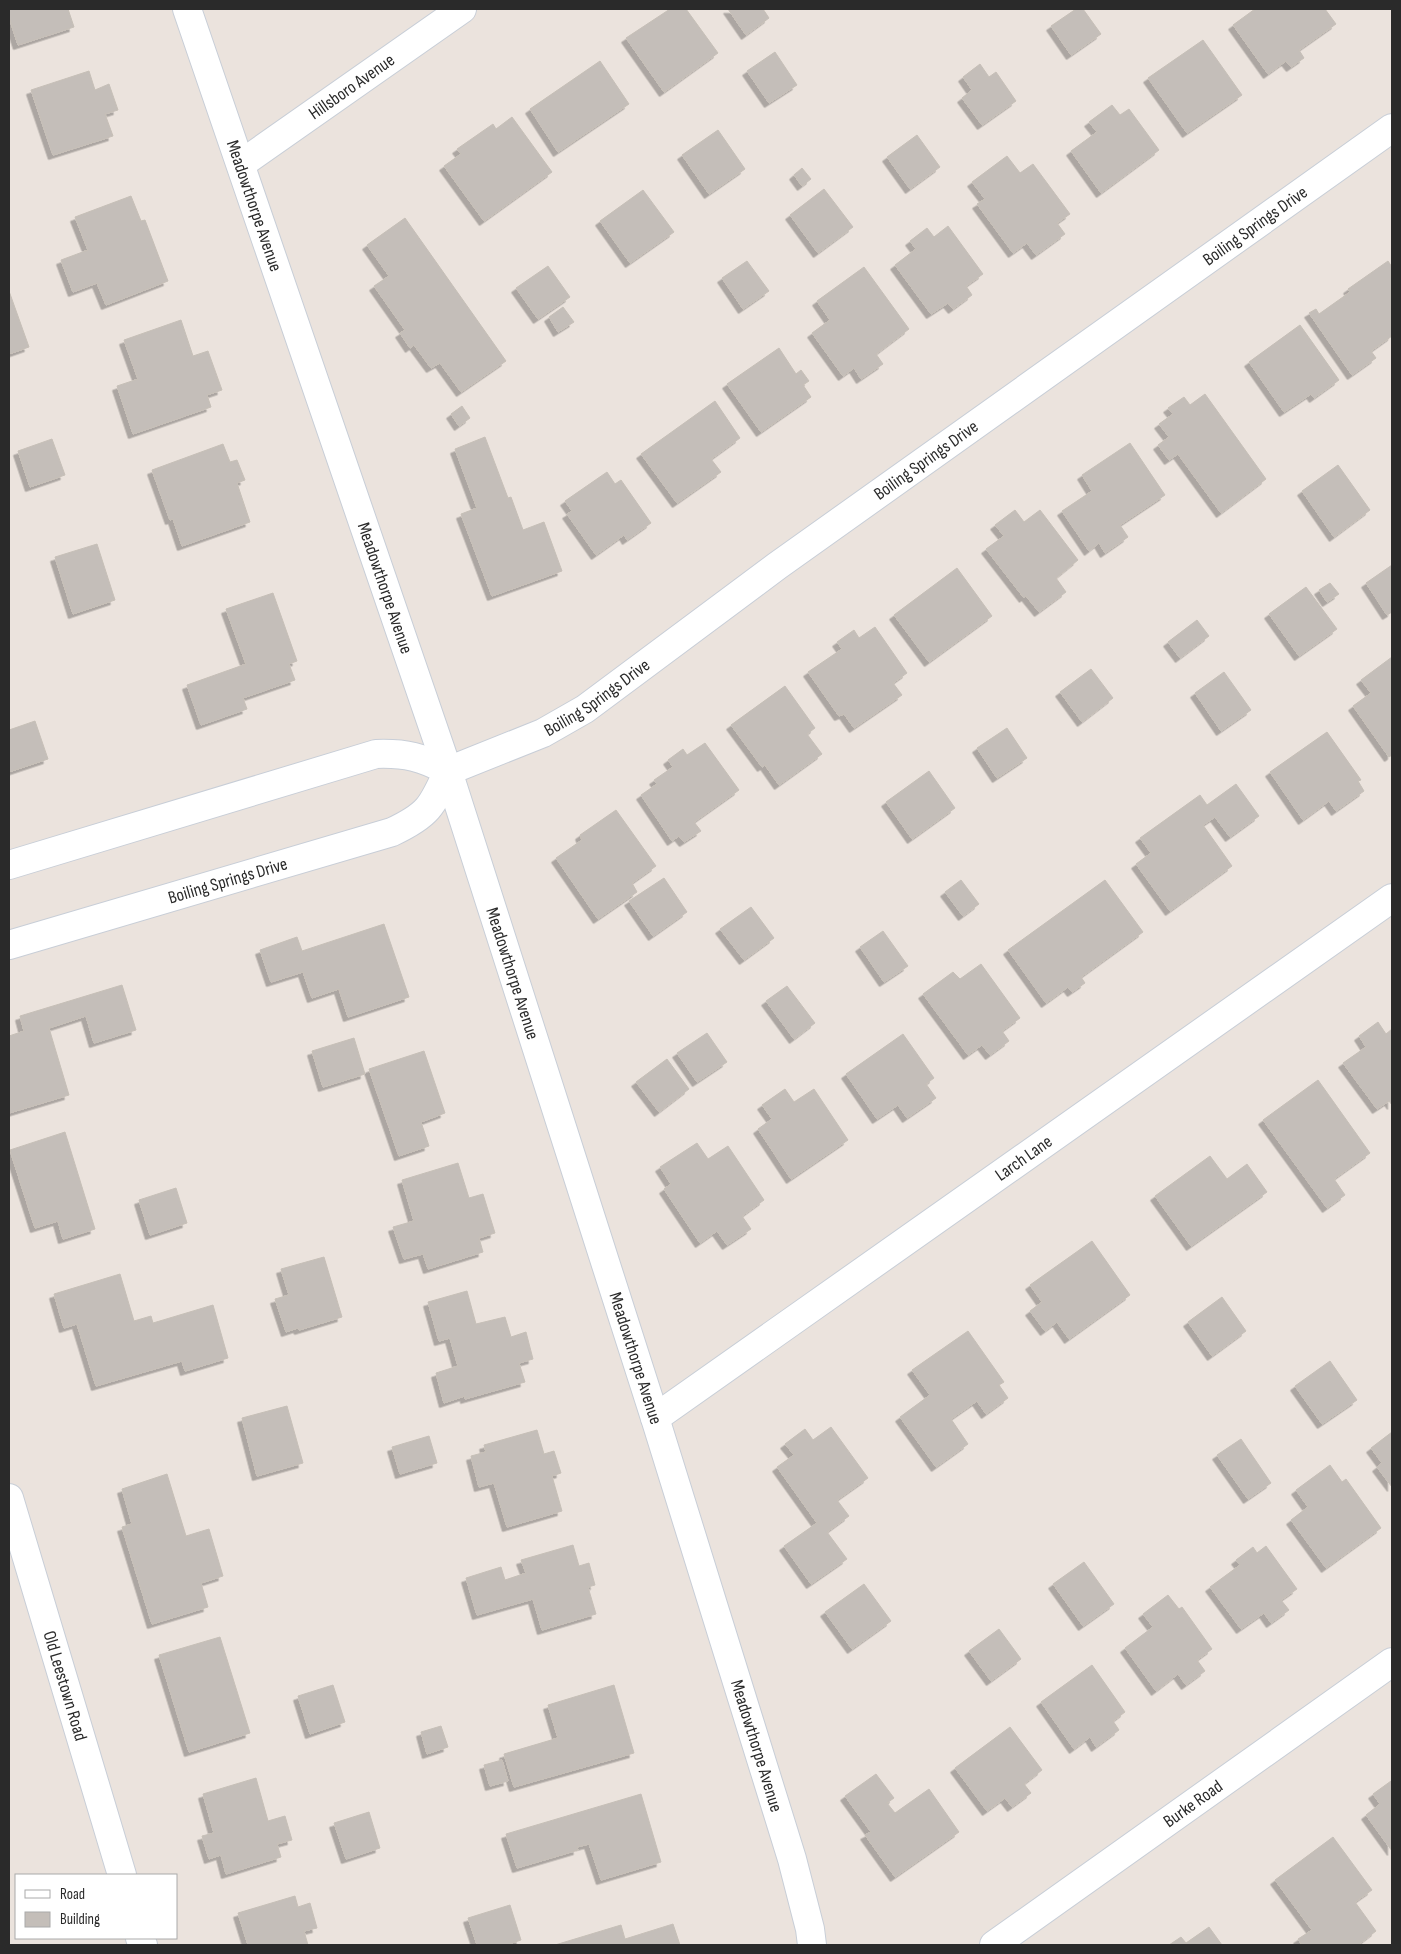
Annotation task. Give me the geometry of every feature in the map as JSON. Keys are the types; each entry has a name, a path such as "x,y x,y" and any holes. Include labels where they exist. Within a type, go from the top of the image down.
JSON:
{"street":[{"name":"Meadowthorpe Avenue","path":"187,9 448,771 655,1418 792,1859 810,1929 812,1945"},
{"name":"Hillsboro Avenue","path":"241,164 462,9"},
{"name":"Boiling Springs Drive","path":"9,945 392,832 412,822 427,811 437,796 448,771 543,732 585,709 776,566 1392,128"},
{"path":"9,865 376,754 398,753 414,756 430,761 448,771"},
{"name":"Larch Lane","path":"655,1418 1392,898"},
{"name":"Old Leestown Road","path":"9,1498 122,1874"},
{"name":"Burke Road","path":"994,1945 1392,1662"}],"building":[{"path":"9,9 68,9 74,27 18,45 9,17"},
{"path":"670,9 686,9 718,53 664,92 626,38"},
{"path":"728,9 763,9 769,18 746,35"},
{"path":"1076,9 1083,9 1101,34 1071,55 1051,26"},
{"path":"1255,9 1325,9 1336,24 1299,50 1304,58 1291,67 1286,61 1268,74 1233,25"},
{"path":"1203,40 1242,95 1187,133 1148,78"},
{"path":"775,52 797,85 769,103 747,71"},
{"path":"600,61 629,104 558,152 530,109"},
{"path":"980,64 989,77 996,72 1016,101 982,125 962,98 972,90 963,77"},
{"path":"89,71 95,90 109,84 118,110 105,114 113,136 53,155 31,90"},
{"path":"1112,105 1120,115 1129,109 1159,150 1101,193 1071,151 1097,132 1089,122"},
{"path":"512,117 552,172 484,221 444,166 461,154 457,149 493,124 496,129"},
{"path":"718,130 745,169 709,194 682,155"},
{"path":"917,135 940,167 910,189 887,157"},
{"path":"1007,156 1020,173 1033,164 1070,214 1057,223 1065,234 1036,255 1027,243 1013,253 977,204 985,199 972,182"},
{"path":"802,168 811,179 802,186 794,175"},
{"path":"824,189 853,227 818,253 790,215"},
{"path":"643,190 674,232 630,263 600,221"},
{"path":"131,196 141,221 145,220 168,281 106,305 97,283 73,292 61,260 88,250 75,217"},
{"path":"405,218 506,361 461,392 440,363 431,368 414,345 410,348 400,333 405,330 374,286 389,276 367,245"},
{"path":"948,226 983,274 966,286 972,295 953,309 948,303 931,314 895,265 916,249 910,241 927,228 934,237"},
{"path":"747,261 769,291 743,309 722,278"},
{"path":"1388,261 1392,267 1392,336 1371,351 1376,358 1352,375 1309,313 1316,309 1319,314 1350,292 1348,289"},
{"path":"548,266 570,297 538,319 516,288"},
{"path":"864,267 909,329 876,354 883,364 861,379 854,368 843,376 812,333 830,320 817,301"},
{"path":"9,291 29,347 9,354"},
{"path":"563,307 574,322 558,332 549,317"},
{"path":"181,320 193,356 208,351 222,390 207,395 211,407 133,434 117,386 138,379 124,340"},
{"path":"1300,325 1339,380 1314,398 1311,394 1284,412 1249,362"},
{"path":"779,348 796,374 801,370 809,381 803,385 811,397 761,432 727,384"},
{"path":"1205,394 1266,479 1221,513 1178,454 1169,460 1158,445 1169,437 1159,424 1173,414 1168,408 1184,397 1190,405"},
{"path":"715,401 740,438 711,459 721,472 677,503 641,454"},
{"path":"462,406 470,418 459,426 451,414"},
{"path":"485,437 508,498 511,497 523,530 544,522 562,571 492,596 461,514 477,508 455,449"},
{"path":"52,439 65,475 30,487 18,451"},
{"path":"1130,443 1165,495 1120,525 1128,537 1105,553 1099,543 1089,551 1062,511 1092,491 1082,475"},
{"path":"223,444 230,462 237,460 245,480 237,483 250,522 182,546 173,519 170,520 152,470"},
{"path":"1338,465 1370,510 1334,537 1302,491"},
{"path":"607,472 615,484 621,480 651,523 627,540 624,535 596,555 567,514 572,511 565,501"},
{"path":"1015,510 1024,522 1040,510 1078,560 1056,578 1066,592 1039,612 1026,596 1024,598 986,549 1004,536 995,525"},
{"path":"97,544 115,600 73,614 55,557"},
{"path":"1392,565 1392,612 1387,615 1366,583"},
{"path":"957,568 992,616 929,662 894,615"},
{"path":"1330,583 1339,594 1327,602 1319,590"},
{"path":"1306,587 1337,629 1299,656 1269,614"},
{"path":"273,593 297,661 289,664 295,680 243,698 247,709 201,725 187,685 246,664 226,609"},
{"path":"1197,620 1209,636 1180,658 1168,642"},
{"path":"875,627 907,673 893,683 902,695 854,728 844,714 839,716 808,672 842,649 837,642 854,630 859,638"},
{"path":"1392,657 1392,755 1389,757 1353,706 1371,693 1361,680"},
{"path":"1091,669 1113,698 1082,722 1060,692"},
{"path":"1224,672 1251,710 1221,731 1195,693"},
{"path":"785,686 815,728 807,734 822,754 779,785 765,765 762,767 731,725"},
{"path":"35,721 48,759 9,772 9,730"},
{"path":"1007,728 1027,758 997,778 977,748"},
{"path":"1327,732 1361,780 1358,781 1364,791 1336,811 1329,801 1303,820 1270,772"},
{"path":"705,743 739,790 694,822 701,831 684,842 679,836 672,841 641,795 657,784 654,780 673,767 668,760 683,749 687,755"},
{"path":"929,771 955,808 912,839 886,802"},
{"path":"1236,784 1259,816 1230,837 1215,817 1203,825 1232,866 1170,911 1136,864 1151,853 1140,838 1200,795 1207,805"},
{"path":"616,810 656,866 632,883 637,892 598,919 556,858 582,840 580,835"},
{"path":"664,878 687,912 653,936 629,901"},
{"path":"961,880 979,904 963,916 945,892"},
{"path":"1105,880 1143,932 1081,977 1085,983 1072,992 1068,987 1046,1003 1008,950"},
{"path":"751,907 774,938 744,960 720,929"},
{"path":"384,924 409,997 348,1017 339,989 312,998 303,972 271,982 260,950 297,937 302,951"},
{"path":"883,931 908,966 884,982 860,947"},
{"path":"981,964 1020,1018 1002,1031 1009,1041 990,1055 982,1045 968,1055 923,994 953,972 960,979"},
{"path":"122,985 136,1030 94,1043 86,1016 49,1028 69,1095 9,1113 9,1036 24,1031 20,1016"},
{"path":"787,986 815,1023 794,1039 766,1001"},
{"path":"1378,1022 1386,1034 1392,1029 1392,1105 1389,1101 1377,1109 1343,1063 1366,1047 1359,1036"},
{"path":"707,1033 727,1062 697,1082 677,1053"},
{"path":"903,1034 934,1078 926,1084 936,1098 907,1118 898,1105 877,1119 846,1074"},
{"path":"354,1038 365,1074 323,1087 312,1051"},
{"path":"424,1051 445,1113 421,1122 429,1146 399,1156 369,1069"},
{"path":"667,1059 689,1089 659,1112 636,1082"},
{"path":"1318,1080 1370,1153 1334,1179 1345,1195 1327,1208 1263,1120"},
{"path":"785,1089 794,1102 814,1089 848,1140 791,1179 758,1129 772,1119 762,1105"},
{"path":"65,1132 95,1229 63,1239 58,1221 35,1228 10,1150"},
{"path":"697,1143 708,1159 728,1146 764,1200 742,1216 751,1229 727,1245 717,1231 700,1243 664,1189 671,1184 660,1167"},
{"path":"1210,1156 1227,1179 1247,1164 1267,1192 1191,1246 1155,1196"},
{"path":"458,1163 469,1198 483,1194 495,1233 479,1238 483,1252 428,1269 423,1254 404,1259 393,1227 414,1221 402,1180"},
{"path":"176,1188 187,1223 150,1235 139,1200"},
{"path":"1092,1241 1130,1295 1069,1339 1057,1322 1045,1331 1030,1311 1042,1302 1030,1285"},
{"path":"324,1257 342,1317 286,1332 275,1299 289,1295 281,1269"},
{"path":"120,1274 134,1321 151,1316 153,1323 213,1305 228,1358 185,1371 182,1361 96,1386 77,1324 64,1328 54,1294"},
{"path":"467,1291 476,1324 505,1317 511,1337 526,1332 533,1359 519,1363 525,1382 465,1399 465,1396 444,1403 436,1373 458,1366 450,1338 439,1341 428,1302"},
{"path":"1222,1297 1246,1331 1212,1356 1188,1322"},
{"path":"968,1331 1004,1382 999,1385 1008,1398 986,1414 977,1401 951,1419 968,1444 936,1467 900,1417 930,1395 912,1370"},
{"path":"1330,1361 1357,1400 1322,1424 1295,1386"},
{"path":"287,1406 303,1463 257,1476 242,1418"},
{"path":"831,1427 868,1478 837,1500 849,1516 827,1532 847,1559 811,1584 784,1546 817,1523 777,1467 794,1455 785,1444 805,1429 813,1440"},
{"path":"537,1430 544,1454 554,1451 561,1473 552,1476 562,1511 507,1527 494,1483 479,1487 471,1456 486,1452 484,1445"},
{"path":"1392,1432 1392,1487 1377,1467 1382,1463 1371,1448"},
{"path":"429,1436 437,1463 400,1474 392,1447"},
{"path":"1241,1439 1271,1483 1248,1499 1217,1455"},
{"path":"1330,1465 1342,1482 1346,1479 1381,1528 1326,1568 1291,1520 1308,1507 1296,1490"},
{"path":"167,1474 186,1536 209,1529 223,1576 201,1583 208,1607 152,1624 122,1527 132,1524 122,1489"},
{"path":"573,1545 579,1566 589,1563 595,1585 588,1587 596,1614 542,1630 533,1599 477,1615 466,1578 501,1567 505,1580 526,1573 521,1560"},
{"path":"1266,1546 1297,1589 1281,1600 1289,1610 1271,1623 1264,1613 1241,1629 1210,1587 1240,1565 1236,1560 1253,1547 1257,1553"},
{"path":"1084,1562 1114,1604 1083,1626 1053,1584"},
{"path":"864,1584 891,1621 852,1649 825,1612"},
{"path":"1168,1595 1179,1609 1182,1607 1212,1649 1197,1660 1205,1671 1186,1685 1178,1674 1156,1691 1125,1648 1153,1627 1143,1614"},
{"path":"999,1629 1021,1659 991,1681 969,1651"},
{"path":"220,1637 250,1733 189,1752 159,1655"},
{"path":"1092,1665 1125,1712 1113,1721 1119,1730 1096,1747 1090,1737 1074,1749 1041,1702"},
{"path":"333,1685 345,1722 310,1734 298,1696"},
{"path":"614,1685 634,1753 514,1787 504,1754 558,1738 548,1705"},
{"path":"441,1726 448,1747 427,1754 421,1732"},
{"path":"1010,1727 1042,1770 1024,1784 1031,1793 1012,1807 1005,1798 987,1811 955,1768"},
{"path":"502,1760 508,1781 490,1786 484,1765"},
{"path":"876,1774 894,1798 887,1803 895,1813 929,1789 959,1832 895,1877 865,1835 871,1832 845,1796"},
{"path":"256,1778 268,1821 285,1816 292,1840 277,1844 281,1857 226,1874 221,1855 209,1859 202,1836 214,1833 203,1794"},
{"path":"1391,1781 1392,1851 1366,1815 1380,1804 1373,1794"},
{"path":"641,1794 661,1862 601,1880 589,1844 577,1847 578,1850 517,1868 506,1834"},
{"path":"369,1812 380,1848 346,1859 334,1823"},
{"path":"1333,1837 1372,1890 1355,1902 1376,1931 1358,1945 1302,1945 1298,1939 1312,1930 1275,1880"},
{"path":"295,1896 298,1907 310,1903 317,1928 304,1931 308,1945 248,1945 238,1913"},
{"path":"510,1905 521,1940 506,1945 477,1945 468,1918"},
{"path":"673,1924 680,1945 555,1945 621,1925 625,1939"},
{"path":"1209,1927 1222,1945 1169,1945 1181,1937 1186,1943"}]}
